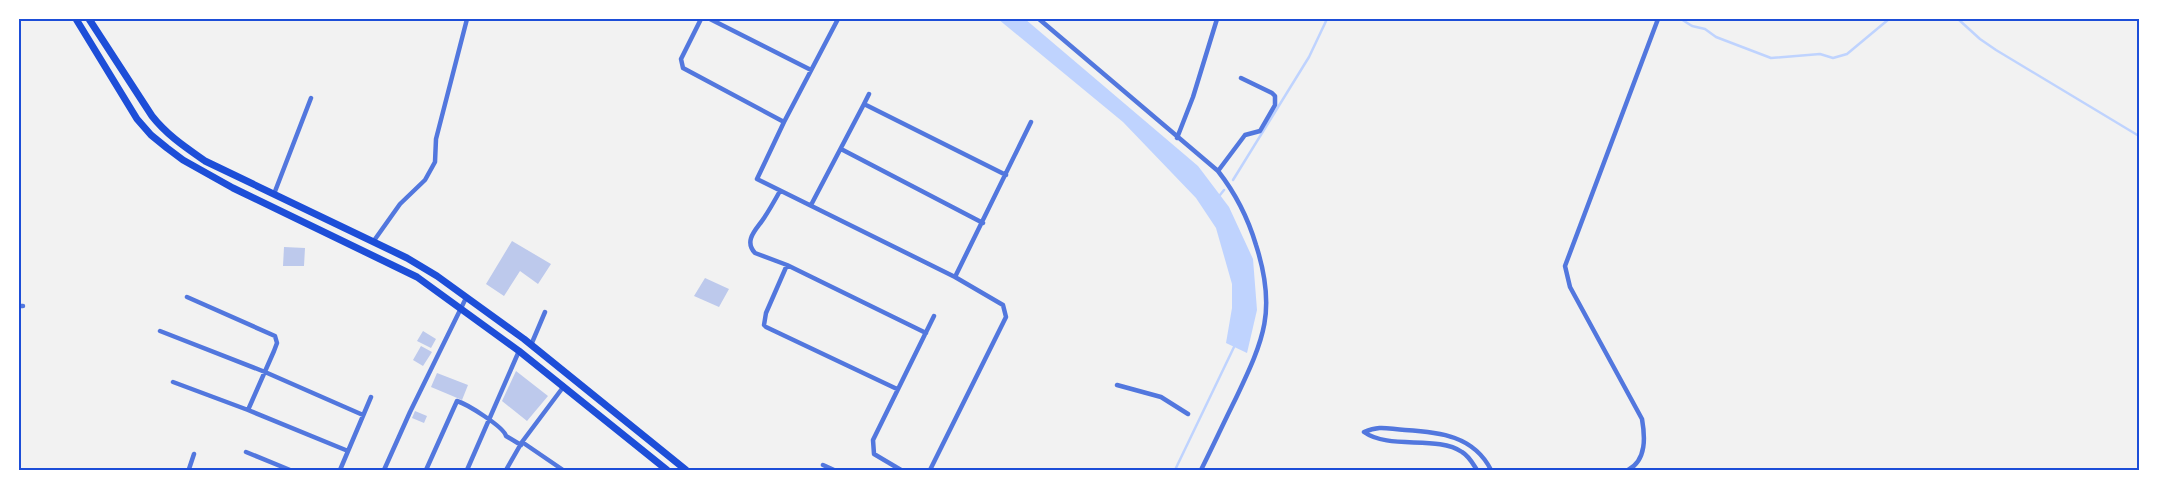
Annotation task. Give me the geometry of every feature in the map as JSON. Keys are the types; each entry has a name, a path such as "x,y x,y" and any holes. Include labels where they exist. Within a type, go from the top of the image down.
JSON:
{"main road":[{"path":"76,19 137,119 151,135 167,148 183,160 233,188 407,272 462,308 519,351 667,470"},
{"path":"89,19 152,116 164,131 205,161 418,265 531,345 683,469"}],"street":[{"path":"373,242 400,204 425,180 435,162 436,139 467,19"},
{"path":"701,19 681,59 682,68 784,122"},
{"path":"710,19 811,70"},
{"path":"838,19 784,122 757,179 955,277 1003,305 1006,317 930,470"},
{"path":"1039,19 1218,171 1238,200 1255,240 1264,276 1265,327 1257,354 1201,470"},
{"path":"1177,138 1193,97 1217,19"},
{"path":"1628,470 1636,463 1644,448 1645,435 1642,419 1570,287 1565,266 1658,19"},
{"path":"1218,171 1245,134 1260,131 1275,105 1275,96 1272,93 1241,78"},
{"path":"811,205 869,94"},
{"path":"274,194 311,98"},
{"path":"864,104 1006,175"},
{"path":"955,277 1032,122"},
{"path":"840,149 983,223"},
{"path":"780,191 763,220 752,232 750,242 755,253 787,265 926,333"},
{"path":"787,265 766,314 764,320 766,327 897,390"},
{"path":"187,297 275,336 276,343 248,410"},
{"path":"384,470 466,298"},
{"path":"531,345 545,312"},
{"path":"901,470 874,454 872,445 934,316"},
{"path":"160,331 265,372 363,415"},
{"path":"467,470 519,351"},
{"path":"173,382 348,451"},
{"path":"1117,385 1161,397 1188,414"},
{"path":"506,470 521,443 564,386"},
{"path":"340,470 371,397"},
{"path":"426,470 456,402 460,401 505,431 506,436 521,443 563,470"},
{"path":"1476,470 1471,460 1462,451 1421,442 1372,438 1364,432 1377,427 1441,433 1471,445 1486,461 1491,470"},
{"path":"246,452 290,470"},
{"path":"191,470 189,469 194,454"},
{"path":"823,465 834,470"}],"water":[{"path":"998,19 1025,19 1198,166 1229,207 1253,259 1257,310 1247,353 1226,343 1232,308 1232,284 1216,228 1196,198 1123,122"}],"building":[{"path":"512,241 551,264 538,284 520,271 504,296 486,284"},
{"path":"284,247 305,248 304,266 283,266"},
{"path":"705,278 729,289 719,307 694,296"},
{"path":"423,331 436,339 431,348 417,341"},
{"path":"421,346 432,352 423,366 413,360"},
{"path":"516,371 548,396 527,421 502,401"},
{"path":"437,373 468,385 462,400 431,387"},
{"path":"415,411 427,416 424,423 412,418"}],"waterway":[{"path":"1233,180 1309,57 1327,19"},
{"path":"1681,19 1692,26 1705,29 1716,37 1771,58 1820,54 1833,58 1847,54 1889,19"},
{"path":"1958,19 1980,39 1996,50 2139,136"},
{"path":"1220,195 1224,190"},
{"path":"1175,470 1234,347"}]}
